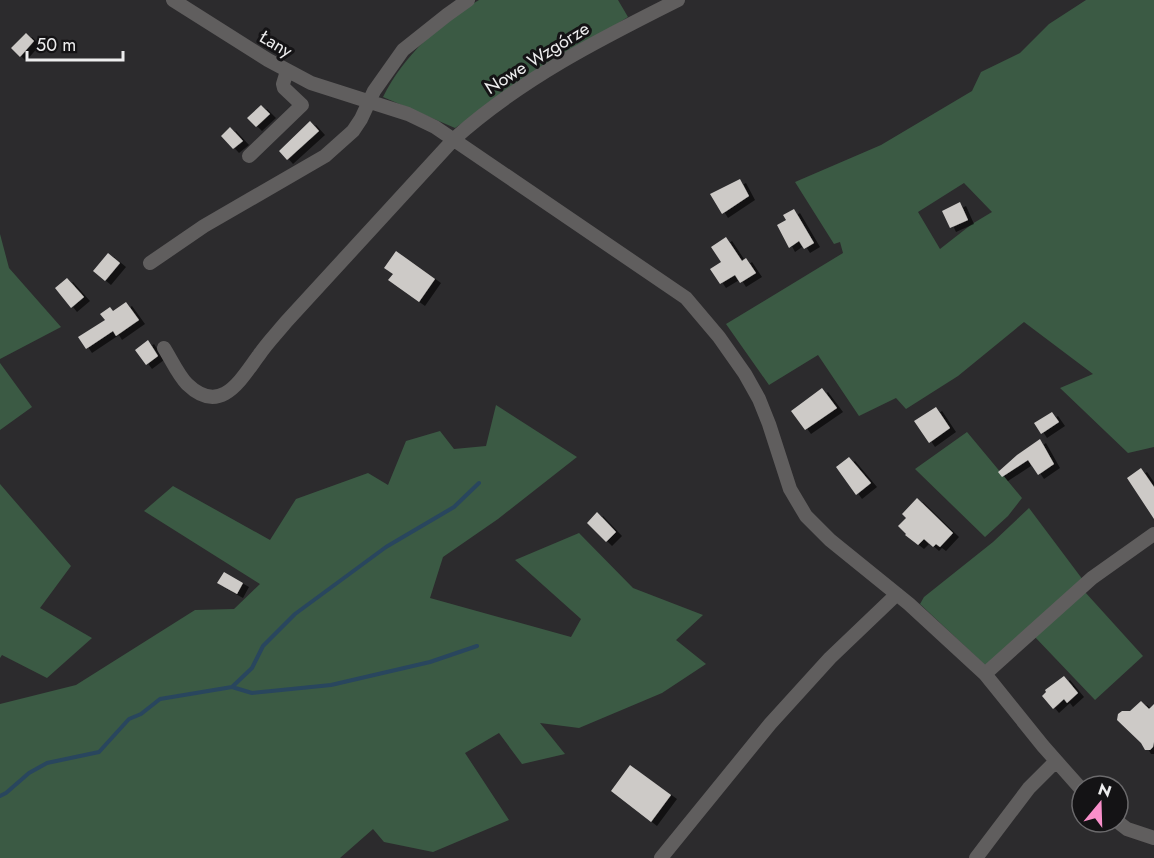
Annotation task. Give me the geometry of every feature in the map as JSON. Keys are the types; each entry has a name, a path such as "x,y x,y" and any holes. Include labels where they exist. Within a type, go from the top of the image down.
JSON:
{"street":[{"name":"Łany","path":"172,0 287,71 311,83 408,114 454,139 686,298 719,337 759,399 790,489 806,516 830,540 897,594 985,674 1070,777"},
{"path":"150,263 204,226 325,156 353,131 374,91 403,50 468,0"},
{"name":"Nowe Wzgórze","path":"164,348 186,382 196,391 211,396 228,393 240,384 263,348 286,322 454,139 504,98 583,48 678,0"},
{"path":"249,156 302,105 284,88 287,71"},
{"path":"985,674 1092,578 1154,534"},
{"path":"661,858 770,723 830,658 897,594"},
{"path":"976,858 1029,788 1056,761"},
{"path":"1130,831 1154,838"}],"green space":[{"path":"479,0 618,0 628,17 514,88 455,128 383,97 412,54 450,19"},
{"path":"1086,0 1154,0 1154,447 1128,453 1060,388 1093,374 1024,322 958,376 906,409 896,398 859,416 818,355 769,385 726,324 843,253 840,242 834,244 795,182 881,145 972,91 981,72 1020,53 1049,24","holes":["964,183 992,212 972,224 940,249 918,212"]},
{"path":"0,234 9,268 61,327 0,359"},
{"path":"0,363 32,407 0,430"},
{"path":"496,405 577,457 498,519 443,557 430,598 571,637 581,619 515,560 579,533 633,588 703,615 676,640 706,664 662,693 579,728 540,723 565,754 522,764 499,733 465,753 509,820 433,852 384,842 373,829 340,858 0,858 0,704 76,685 195,610 234,609 260,584 144,511 173,486 270,540 296,499 368,473 388,485 406,441 440,431 454,449 486,446"},
{"path":"967,432 1022,498 1008,516 985,537 915,469"},
{"path":"0,484 71,566 40,608 92,638 47,678 2,655 0,658"},
{"path":"1029,508 1083,580 986,666 920,604 924,597 993,542"},
{"path":"1085,592 1143,656 1095,700 1034,636"}],"building":[{"path":"26,33 34,41 20,57 11,48"},
{"path":"261,105 270,114 256,127 247,118"},
{"path":"310,121 319,131 287,160 279,151"},
{"path":"230,127 243,141 233,149 221,136"},
{"path":"740,179 749,196 722,214 710,194"},
{"path":"960,202 968,220 950,228 942,211"},
{"path":"794,209 814,243 804,249 799,241 789,248 777,225 786,220 783,215"},
{"path":"726,237 742,261 746,258 756,273 740,283 735,275 720,284 710,269 721,262 711,247"},
{"path":"396,251 435,279 419,302 388,280 393,274 384,268"},
{"path":"108,253 120,263 105,281 93,271"},
{"path":"67,278 84,297 71,308 55,288"},
{"path":"126,302 139,320 116,336 113,331 86,349 78,337 105,320 100,314 110,307 113,311"},
{"path":"148,340 158,356 146,365 135,350"},
{"path":"822,388 837,408 805,430 791,411"},
{"path":"936,407 950,428 929,443 914,421"},
{"path":"1052,412 1059,422 1041,434 1034,423"},
{"path":"1040,439 1054,464 1038,475 1028,460 1002,477 998,472"},
{"path":"849,457 871,483 856,495 836,467"},
{"path":"1141,468 1154,487 1154,519 1127,478"},
{"path":"917,498 953,533 940,547 936,544 933,547 924,539 918,545 898,526 906,518 902,514"},
{"path":"597,512 616,532 606,542 587,523"},
{"path":"224,572 243,583 237,594 217,583"},
{"path":"1064,676 1078,693 1067,703 1064,699 1053,709 1042,696 1045,690"},
{"path":"1141,701 1149,709 1154,704 1154,742 1150,750 1145,750 1141,743 1117,720 1118,714 1122,711 1130,711"},
{"path":"630,765 671,795 651,822 611,791"}],"waterway":[{"path":"0,796 29,773 47,763 99,752 129,719 141,714 160,699 232,687 252,668 263,646 295,614 386,547 454,507 479,483"},
{"path":"232,687 252,693 331,685 430,662 477,646"}]}
